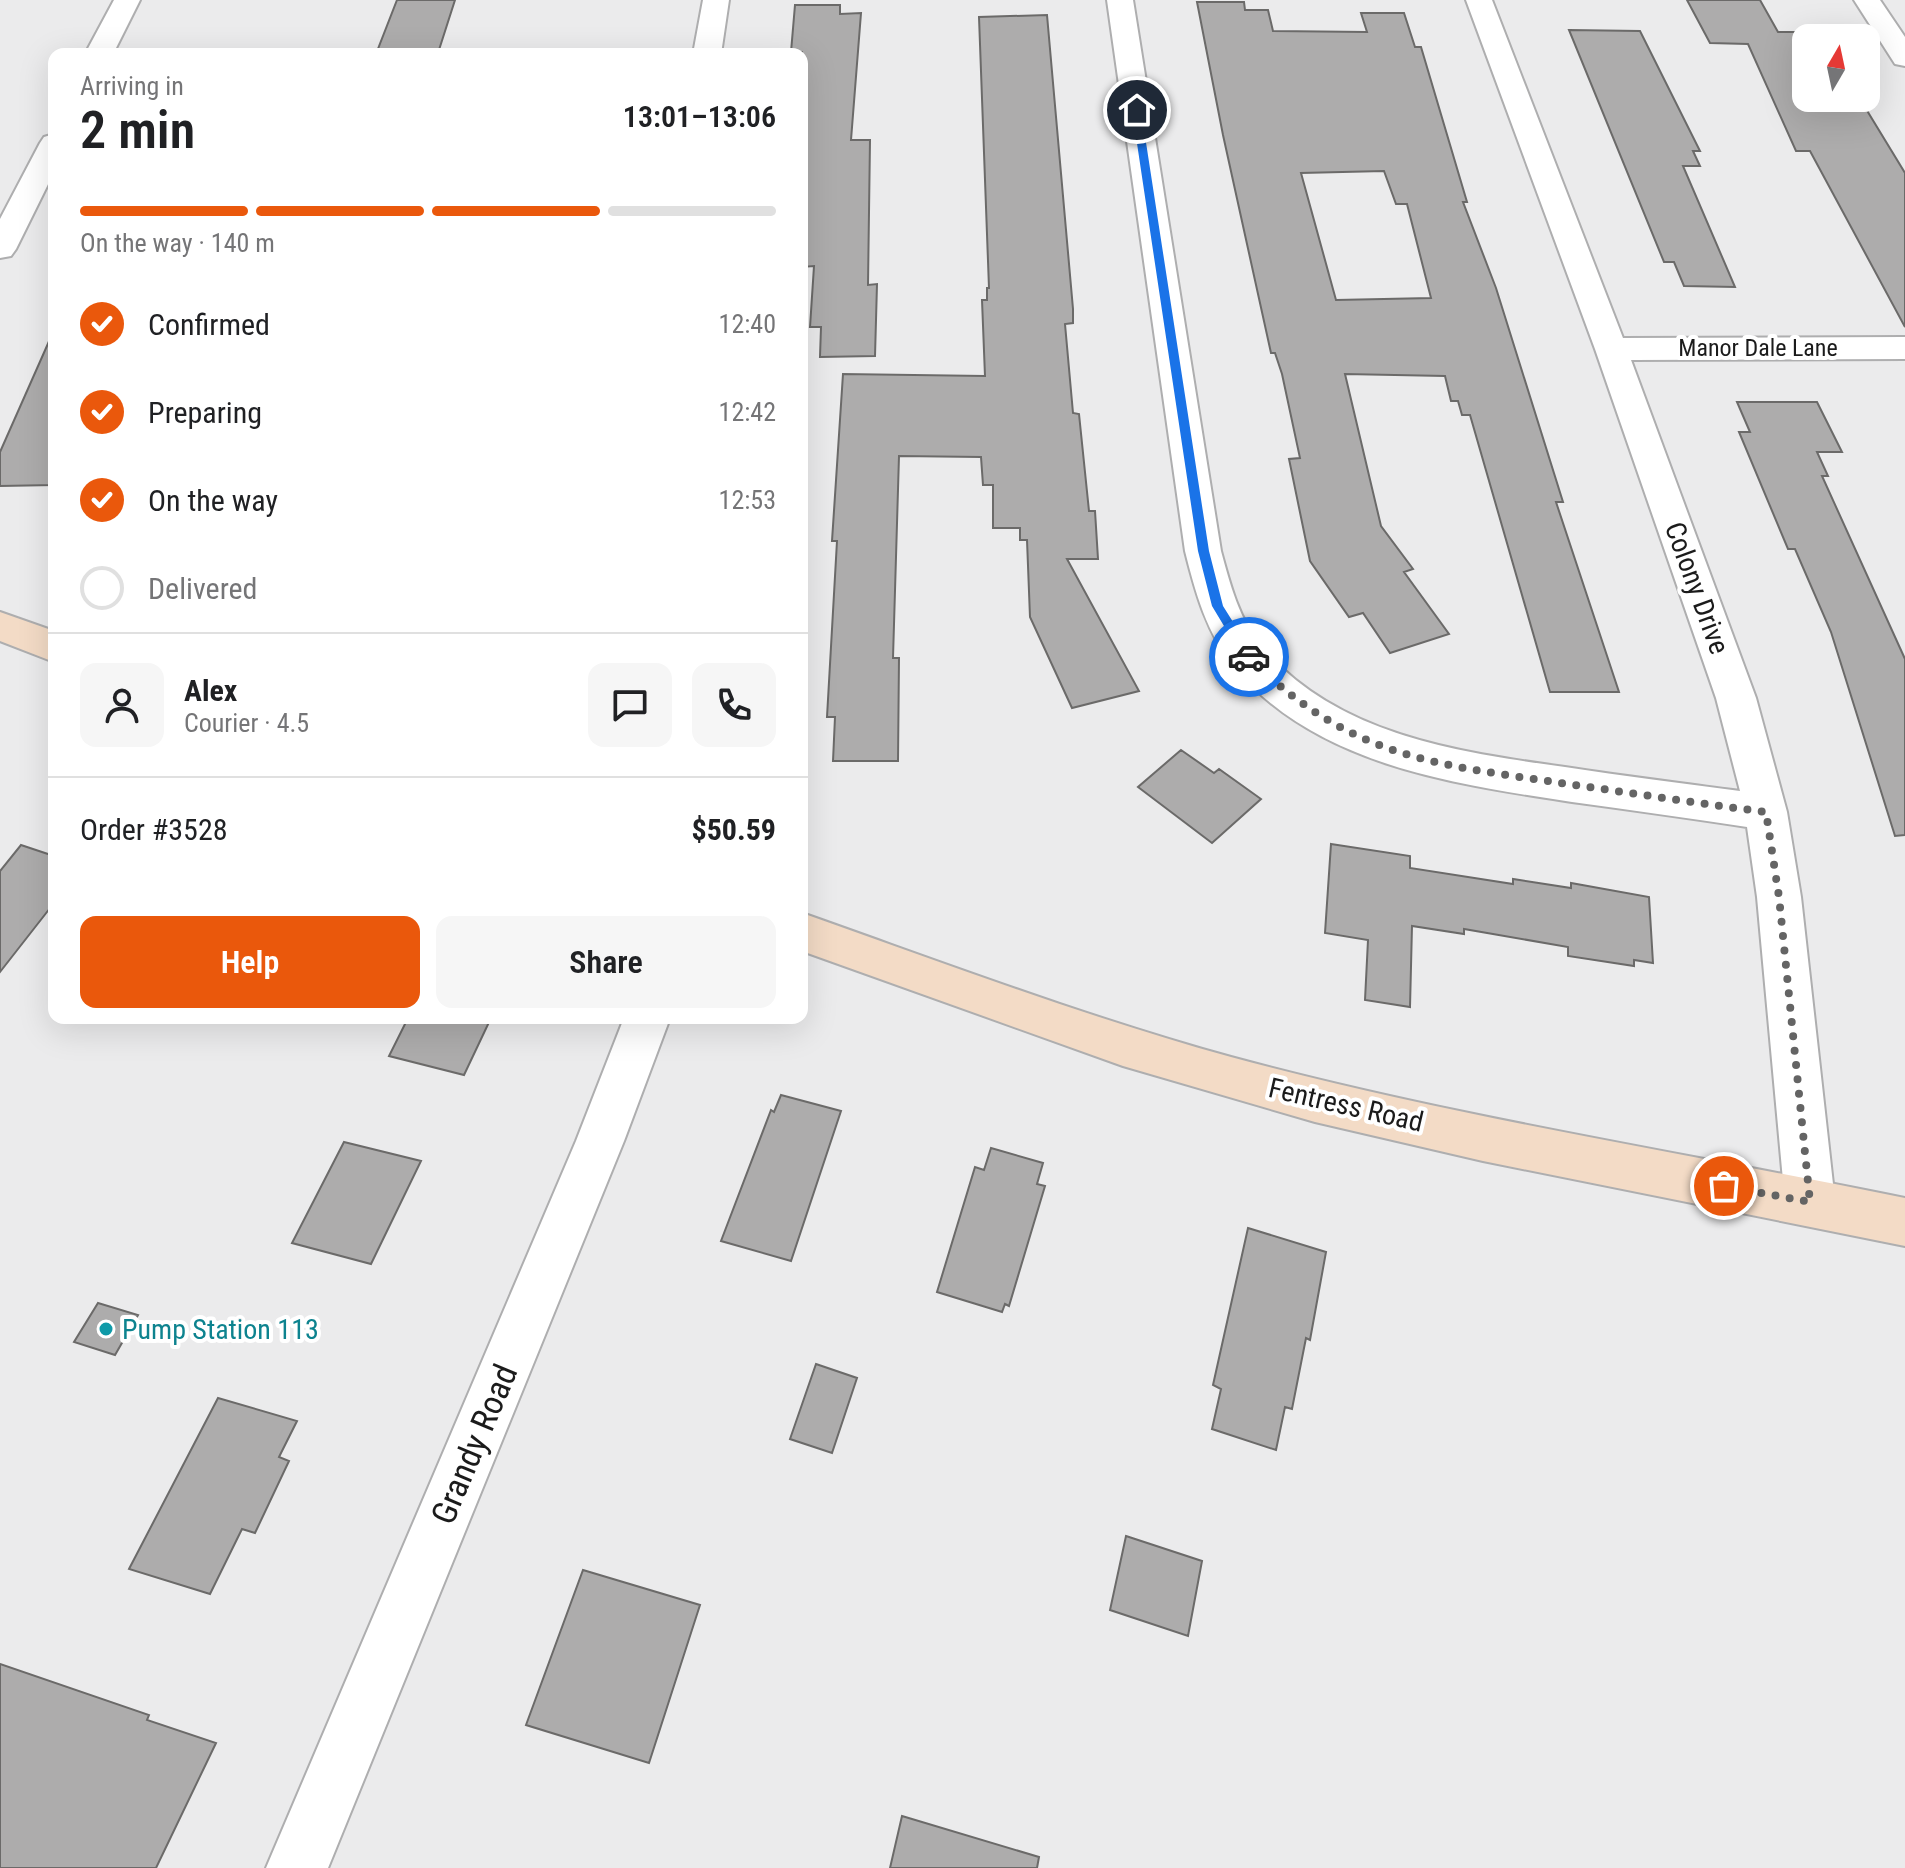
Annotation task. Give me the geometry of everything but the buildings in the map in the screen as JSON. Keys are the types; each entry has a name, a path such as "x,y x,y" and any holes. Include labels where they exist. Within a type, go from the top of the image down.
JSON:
{"street":[{"path":"102,48 127,0"},
{"path":"708,48 716,0"},
{"path":"1120,0 1203,551 1218,606 1248,656 1277,686 1311,711 1372,742 1416,758 1513,776 1766,812"},
{"name":"Colony Drive","path":"1479,0 1611,349 1726,669 1766,812 1779,897 1810,1202"},
{"path":"1867,0 1905,58"},
{"path":"0,249 48,155"},
{"name":"Manor Dale Lane","path":"1611,349 1905,348"},
{"path":"0,626 48,645"},
{"name":"Fentress Road","path":"808,934 1074,1028 1231,1078 1610,1165 1905,1222"},
{"name":"Grandy Road","path":"297,1868 600,1141 645,1024"}],"way so far":[{"path":"1249,657 1277,686 1311,711 1372,742 1416,758 1513,776 1766,812 1779,897 1810,1202 1724,1186"}],"place":[{"name":"Pump Station 113","path":"106,1329"}],"route":[{"path":"1137,110 1203,551 1218,606 1249,657"}]}
